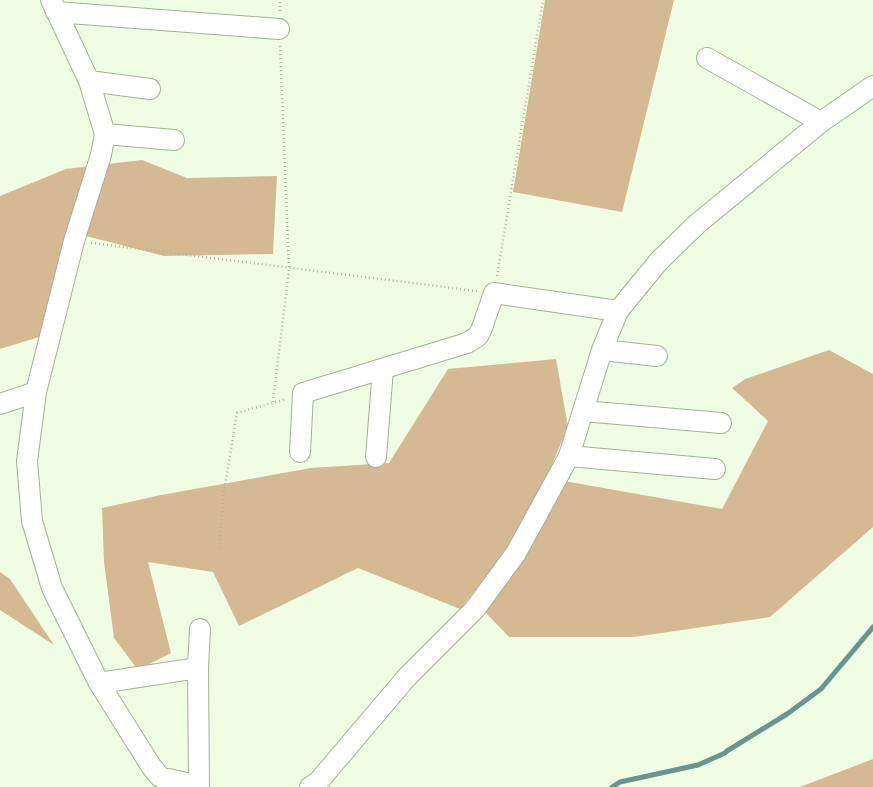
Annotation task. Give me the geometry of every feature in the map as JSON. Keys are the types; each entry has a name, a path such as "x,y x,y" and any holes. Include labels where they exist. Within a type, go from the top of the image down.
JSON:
{"street":[{"path":"53,6 279,29"},
{"path":"53,6 89,81 105,134 101,156 74,240 36,392 27,461 32,521 52,588 99,683 151,766 160,777 199,787 198,668 200,629"},
{"path":"707,58 821,122"},
{"path":"89,81 150,89"},
{"path":"310,787 318,782 407,676 475,609 516,553 569,456 602,350 618,311 659,261 697,224 821,122 873,86"},
{"path":"105,134 174,140"},
{"path":"300,452 303,393 467,343 478,336 494,293 618,311"},
{"path":"602,350 657,356"},
{"path":"376,457 383,369"},
{"path":"0,404 36,392"},
{"path":"583,411 721,423"},
{"path":"569,456 715,469"},
{"path":"99,683 198,668"}],"path":[{"path":"74,240 289,269 494,293 543,0"},
{"path":"273,402 289,269 279,29"},
{"path":"219,548 224,492 237,413 303,393"}],"shaded area":[{"path":"545,0 674,0 622,212 513,192"},
{"path":"142,160 187,178 277,176 273,254 164,256 86,236 39,337 0,349 0,196 66,169"},
{"path":"829,350 873,374 873,527 770,617 634,637 509,637 485,612 564,481 722,509 768,421 732,388 745,379"},
{"path":"556,359 568,427 521,537 460,609 358,568 239,626 213,572 148,562 171,653 138,670 114,638 104,562 102,508 161,495 311,468 389,463 448,369"},
{"path":"0,572 10,579 54,645 0,610"},
{"path":"873,759 873,787 800,787"}],"waterway":[{"path":"612,787 620,782 698,765 725,753 787,714 821,689 873,627"}]}
